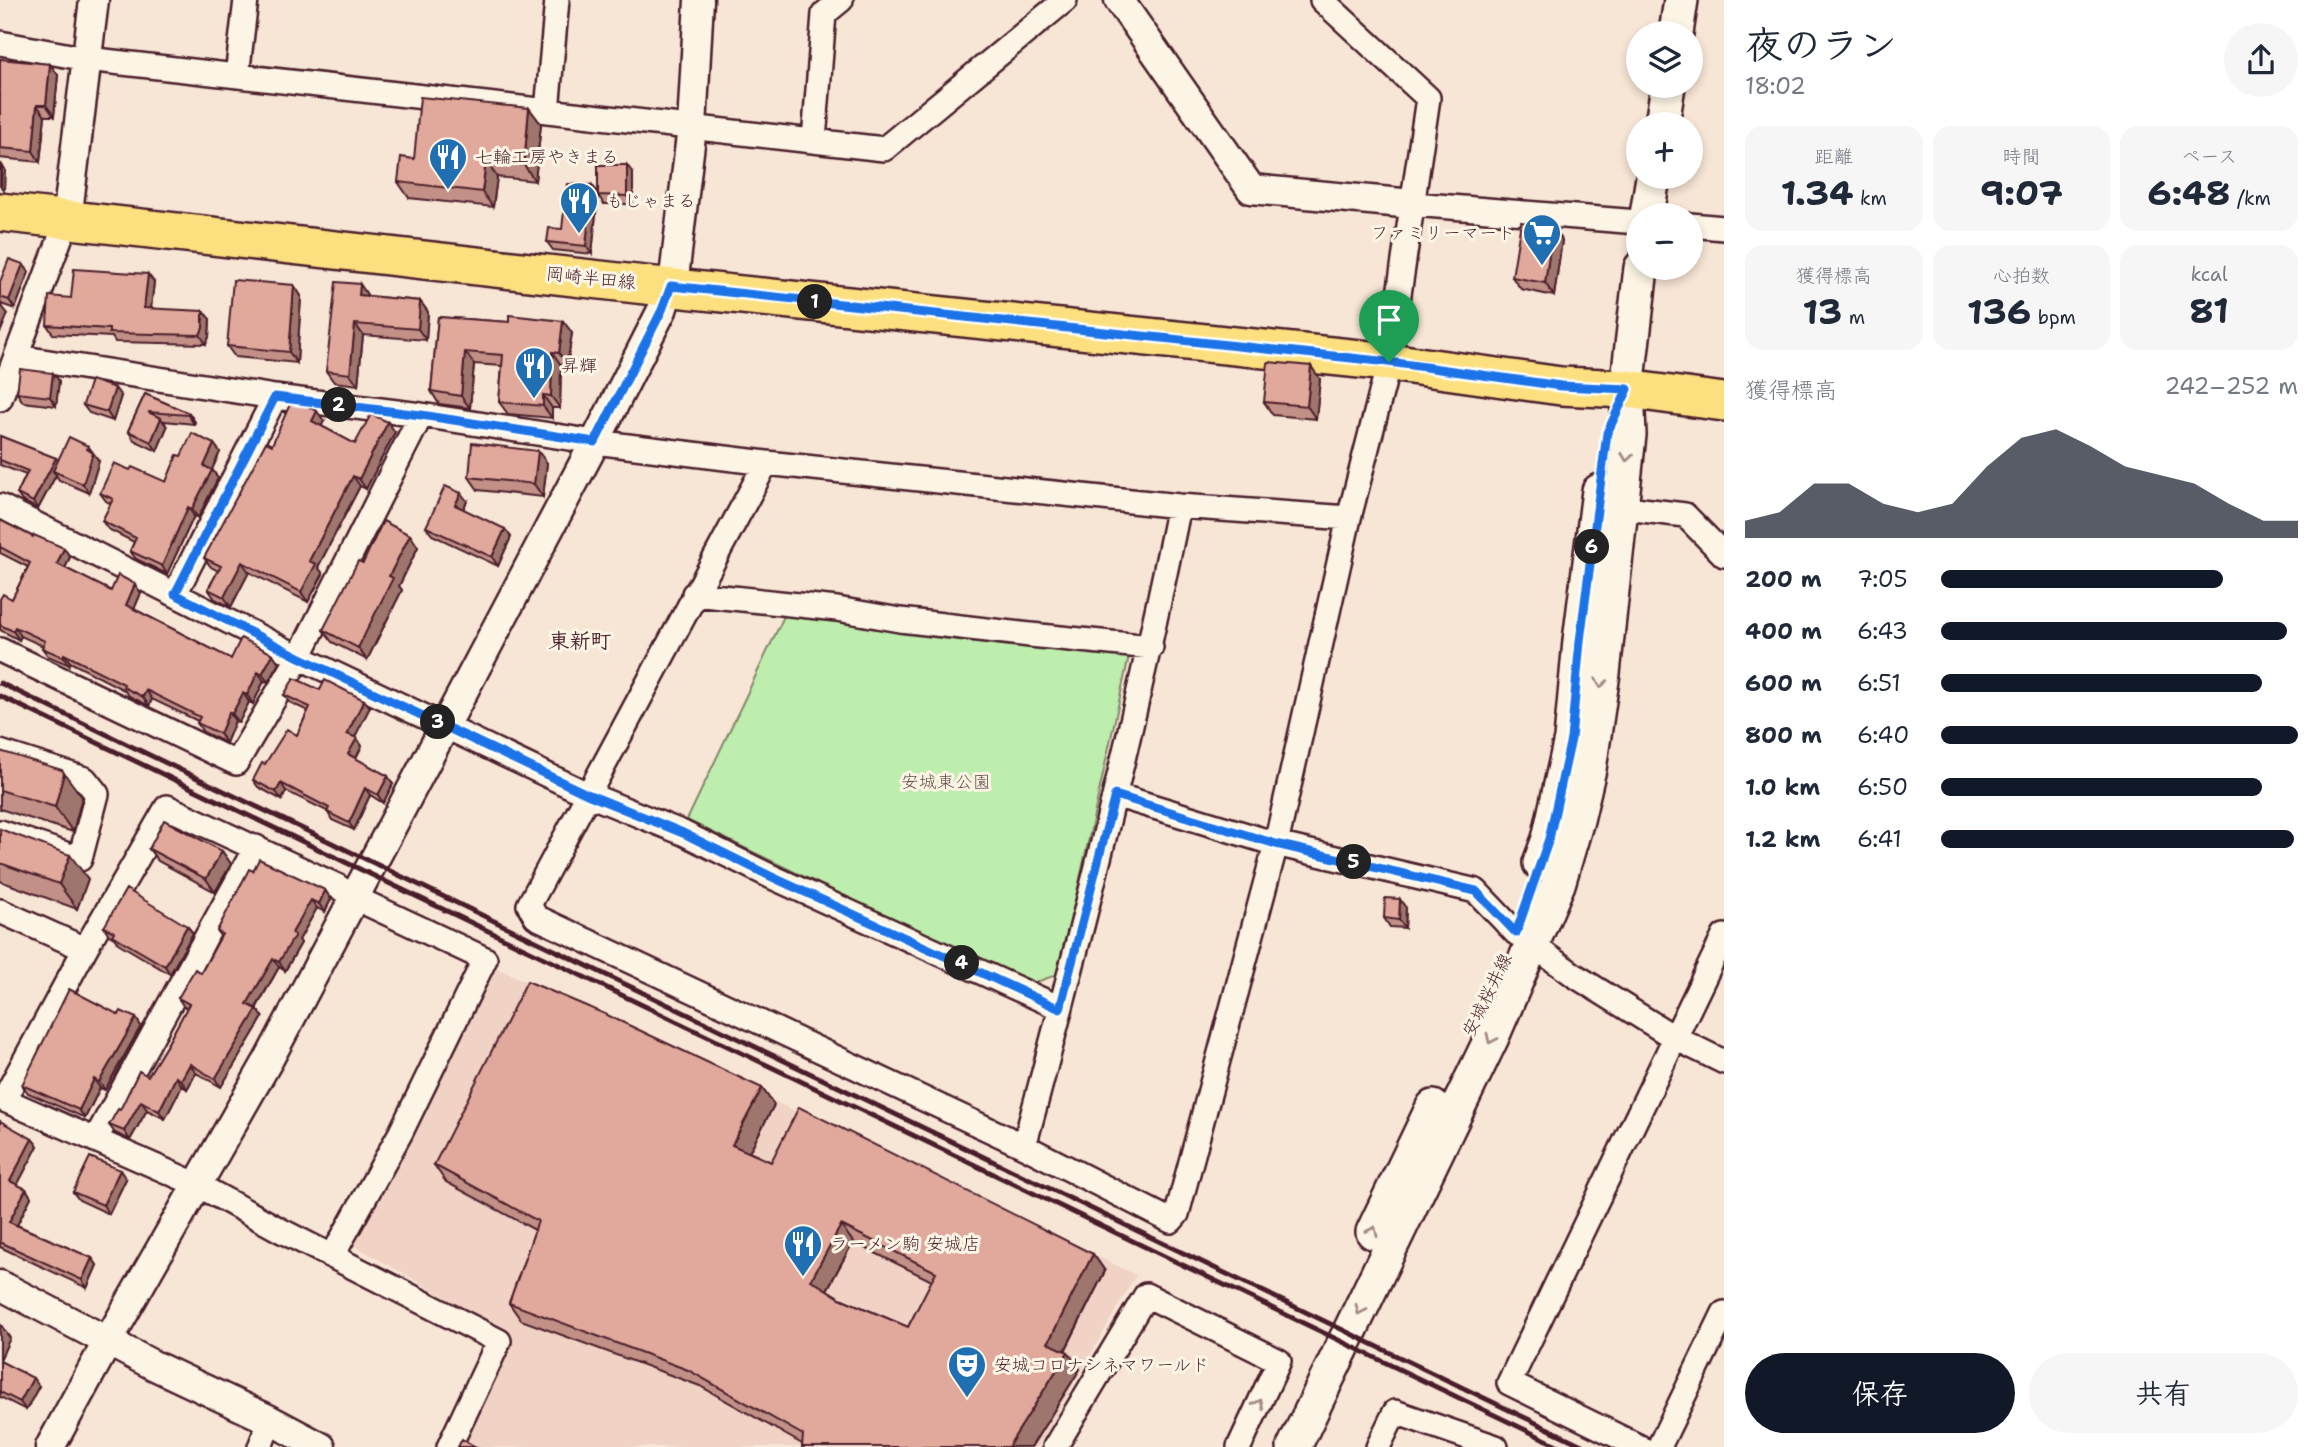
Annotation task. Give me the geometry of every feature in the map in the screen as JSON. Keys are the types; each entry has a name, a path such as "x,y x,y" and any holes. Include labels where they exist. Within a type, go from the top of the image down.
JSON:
{"main road":[{"path":"1678,21 1681,0"},
{"name":"岡崎半田線","path":"0,212 636,284 1389,362 1561,386 1628,389 1724,402"},
{"name":"安城桜井線","path":"1294,1447 1492,1037 1525,939 1571,739 1580,641 1609,506 1607,433 1628,389 1640,280"},
{"name":"安城桜井線","path":"1270,1447 1525,939"}],"street":[{"path":"0,399 67,220 94,0"},
{"path":"237,76 246,0"},
{"path":"547,111 557,0"},
{"path":"50,1447 269,1059 662,310 671,286 692,127 699,0"},
{"path":"814,141 824,14 841,0"},
{"path":"0,43 87,60 884,149 1065,0"},
{"path":"1119,0 1251,188 1626,221"},
{"path":"766,463 529,905 536,917 1024,1146 1171,1221 1177,1214 1276,844 1349,519 1389,362 1428,98 1322,0"},
{"path":"1703,226 1724,228"},
{"path":"17,357 275,397 766,463 1179,506 1349,519"},
{"path":"175,594 275,397"},
{"path":"0,650 236,764 299,657 421,415"},
{"path":"0,506 299,657 587,794 683,833 770,876 1060,1009"},
{"path":"1024,1146 1151,647 1179,506"},
{"path":"1609,506 1685,515 1724,555"},
{"path":"694,594 1151,647"},
{"path":"0,752 85,779 97,794 80,859 0,832"},
{"path":"1115,795 1276,844 1476,891 1525,939 1574,975 1675,1038 1724,1062"},
{"path":"333,1255 401,1132 485,959 256,847 167,807 2,1098 198,1185 280,1230 499,1341 449,1447"},
{"path":"95,1139 256,847"},
{"path":"0,911 85,949"},
{"path":"1640,1447 1509,1383 1724,936"},
{"path":"0,1285 153,1365 321,1447"},
{"path":"1055,1447 1146,1294 1279,1360 1239,1447"},
{"path":"1659,1447 1724,1313"},
{"path":"1378,1447 1395,1412 1496,1447"},
{"path":"260,1447 270,1420"}],"shaded area":[{"path":"491,965 1136,1275 1038,1447 459,1447 512,1335 355,1246"}],"green space":[{"name":"安城東公園","path":"785,614 1129,656 1059,974 1028,985 687,820"}],"building":[{"path":"0,59 50,64 46,105 37,105 33,151 0,148"},
{"path":"420,97 529,108 524,165 486,161 482,192 398,182 401,157 414,159"},
{"path":"598,165 627,165 627,196 598,195"},
{"path":"567,184 592,185 586,246 547,242 549,228 562,229"},
{"path":"1521,222 1553,227 1545,283 1512,277"},
{"path":"9,259 23,264 9,300 0,297 0,282"},
{"path":"74,269 148,274 144,308 203,311 203,328 200,335 109,333 109,329 47,325 49,296 71,298"},
{"path":"233,280 294,285 289,352 227,346"},
{"path":"336,282 360,284 359,295 420,301 418,329 355,324 350,374 326,371"},
{"path":"509,315 563,321 559,353 552,352 551,396 543,395 543,406 499,402 503,355 465,352 461,396 431,391 438,317 509,322"},
{"path":"1268,362 1311,366 1307,406 1264,402"},
{"path":"20,369 53,373 50,397 17,393"},
{"path":"91,380 115,388 107,412 83,405"},
{"path":"145,394 189,413 148,412 161,418 151,442 128,431"},
{"path":"290,404 317,411 312,421 355,444 371,414 388,422 359,479 353,476 309,561 316,564 301,592 242,562 224,597 208,589 221,566 204,558 266,442 272,445"},
{"path":"192,433 214,444 204,466 212,470 192,509 188,507 162,566 130,551 136,538 102,521 113,499 100,493 114,463 130,470 132,467 166,482 177,455 181,456"},
{"path":"0,436 56,458 33,502 17,494 28,471 0,460"},
{"path":"69,437 88,446 87,449 93,453 83,484 53,471"},
{"path":"472,443 538,451 534,484 469,477"},
{"path":"445,486 461,493 455,505 505,529 492,557 426,527"},
{"path":"0,520 33,537 34,535 64,548 57,564 111,591 118,575 135,584 126,605 231,659 241,638 273,654 262,674 258,672 247,695 243,693 232,714 229,712 220,734 197,723 200,717 146,690 143,697 123,687 124,684 64,654 63,657 42,648 45,641 15,627 13,631 0,625 0,599 3,594 12,599 30,563 0,547"},
{"path":"383,521 410,535 389,576 393,578 358,648 323,630 358,561 363,563"},
{"path":"294,678 320,690 325,680 364,700 347,734 357,738 348,754 388,776 378,795 365,788 349,823 327,812 329,808 281,783 276,792 253,780 287,729 297,735 310,707 284,695"},
{"path":"0,751 62,770 64,773 55,807 0,790"},
{"path":"164,820 222,851 206,879 149,849"},
{"path":"0,829 70,855 59,884 0,863"},
{"path":"259,859 325,890 319,904 311,900 279,962 273,959 247,1004 257,1009 215,1079 190,1064 181,1080 176,1077 159,1111 141,1101 124,1131 109,1125 118,1109 120,1110 139,1071 148,1076 168,1043 189,1004 178,998 195,969 201,973 222,934 217,931 249,869 253,871"},
{"path":"126,889 187,926 165,966 112,935 114,932 104,927"},
{"path":"1385,898 1400,899 1399,920 1384,918"},
{"path":"527,981 605,1014 762,1088 732,1145 771,1162 799,1107 1093,1254 1048,1343 1068,1352 1008,1447 802,1447 803,1435 688,1370 509,1303 538,1221 434,1165","holes":["841,1225 936,1272 908,1327 840,1298 811,1280"]},
{"path":"69,989 119,1015 121,1011 136,1018 99,1082 94,1079 79,1110 22,1085"},
{"path":"0,1121 32,1139 10,1181 26,1189 9,1222 92,1258 82,1280 0,1242"},
{"path":"90,1157 120,1170 103,1205 73,1192"},
{"path":"0,1361 33,1378 20,1402 0,1392"},
{"path":"462,1439 476,1447 458,1447"}],"railway":[{"path":"0,683 1586,1447"},
{"path":"0,696 1561,1447"}],"place":[{"name":"七輪工房やきまる","path":"448,191"},
{"name":"もじゃまる","path":"579,235"},
{"name":"ファミリーマート","path":"1542,267"},
{"name":"昇輝","path":"534,400"},
{"name":"ラーメン駒 安城店","path":"803,1278"},
{"name":"安城コロナシネマワールド","path":"967,1399"}],"district":[{"name":"東新町","path":"580,641"}],"route":[{"path":"671,286 1389,362 1561,386 1628,389 1607,433 1580,641 1571,739 1549,839 1516,933 1476,891 1276,844 1115,795 1060,1009 770,876 683,833 587,794 299,657 175,594 275,397 421,415 595,442 662,310 671,286"}]}
